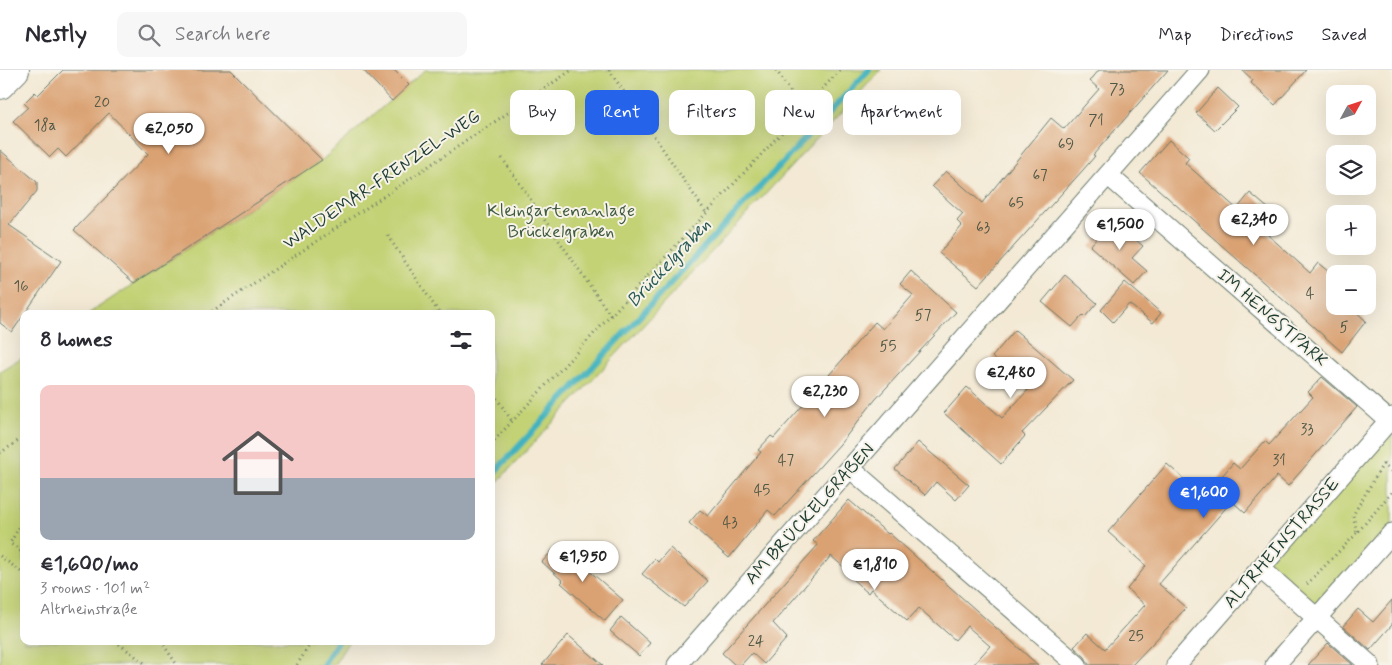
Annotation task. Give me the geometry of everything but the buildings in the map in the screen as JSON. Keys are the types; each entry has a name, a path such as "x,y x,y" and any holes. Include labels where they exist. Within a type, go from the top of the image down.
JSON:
{"street":[{"path":"0,85 15,70"},
{"name":"AM BRÜCKELGRABEN","path":"677,665 852,469 1200,70"},
{"name":"IM HENGSTPARK","path":"1109,176 1391,420"},
{"name":"ALTRHEINSTRASSE","path":"1176,665 1391,420"},
{"path":"852,469 1077,665"},
{"path":"1275,665 1392,533"},
{"path":"1260,568 1370,665"}],"path":[{"name":"WALDEMAR-FRENZEL-WEG","path":"214,310 572,70"},
{"path":"609,70 707,214"},
{"path":"776,70 790,90"},
{"path":"822,90 840,70"},
{"path":"495,440 780,135"},
{"path":"502,158 611,316"},
{"path":"388,236 437,310"},
{"path":"495,396 512,421"},
{"path":"0,453 20,440"},
{"path":"1357,533 1353,514 1383,464 1392,472"},
{"path":"1293,598 1357,533 1392,492"},
{"path":"20,526 10,543 20,551"},
{"path":"0,556 20,571"},
{"path":"120,645 147,665"},
{"path":"164,645 176,665"},
{"path":"297,665 310,645"}],"green space":[{"name":"Kleingartenanlage Brückelgraben","path":"425,70 881,70 862,90 843,90 843,111 833,122 833,90 765,90 765,135 820,135 495,485 495,310 94,310 322,160"},
{"path":"20,358 20,645 346,645 334,665 0,665 0,371"},
{"path":"1392,423 1392,533 1317,618 1260,568"}],"waterway":[{"name":"Brückelgraben","path":"495,472 869,70"},
{"name":"Brückelgraben","path":"323,665 336,645"}]}
